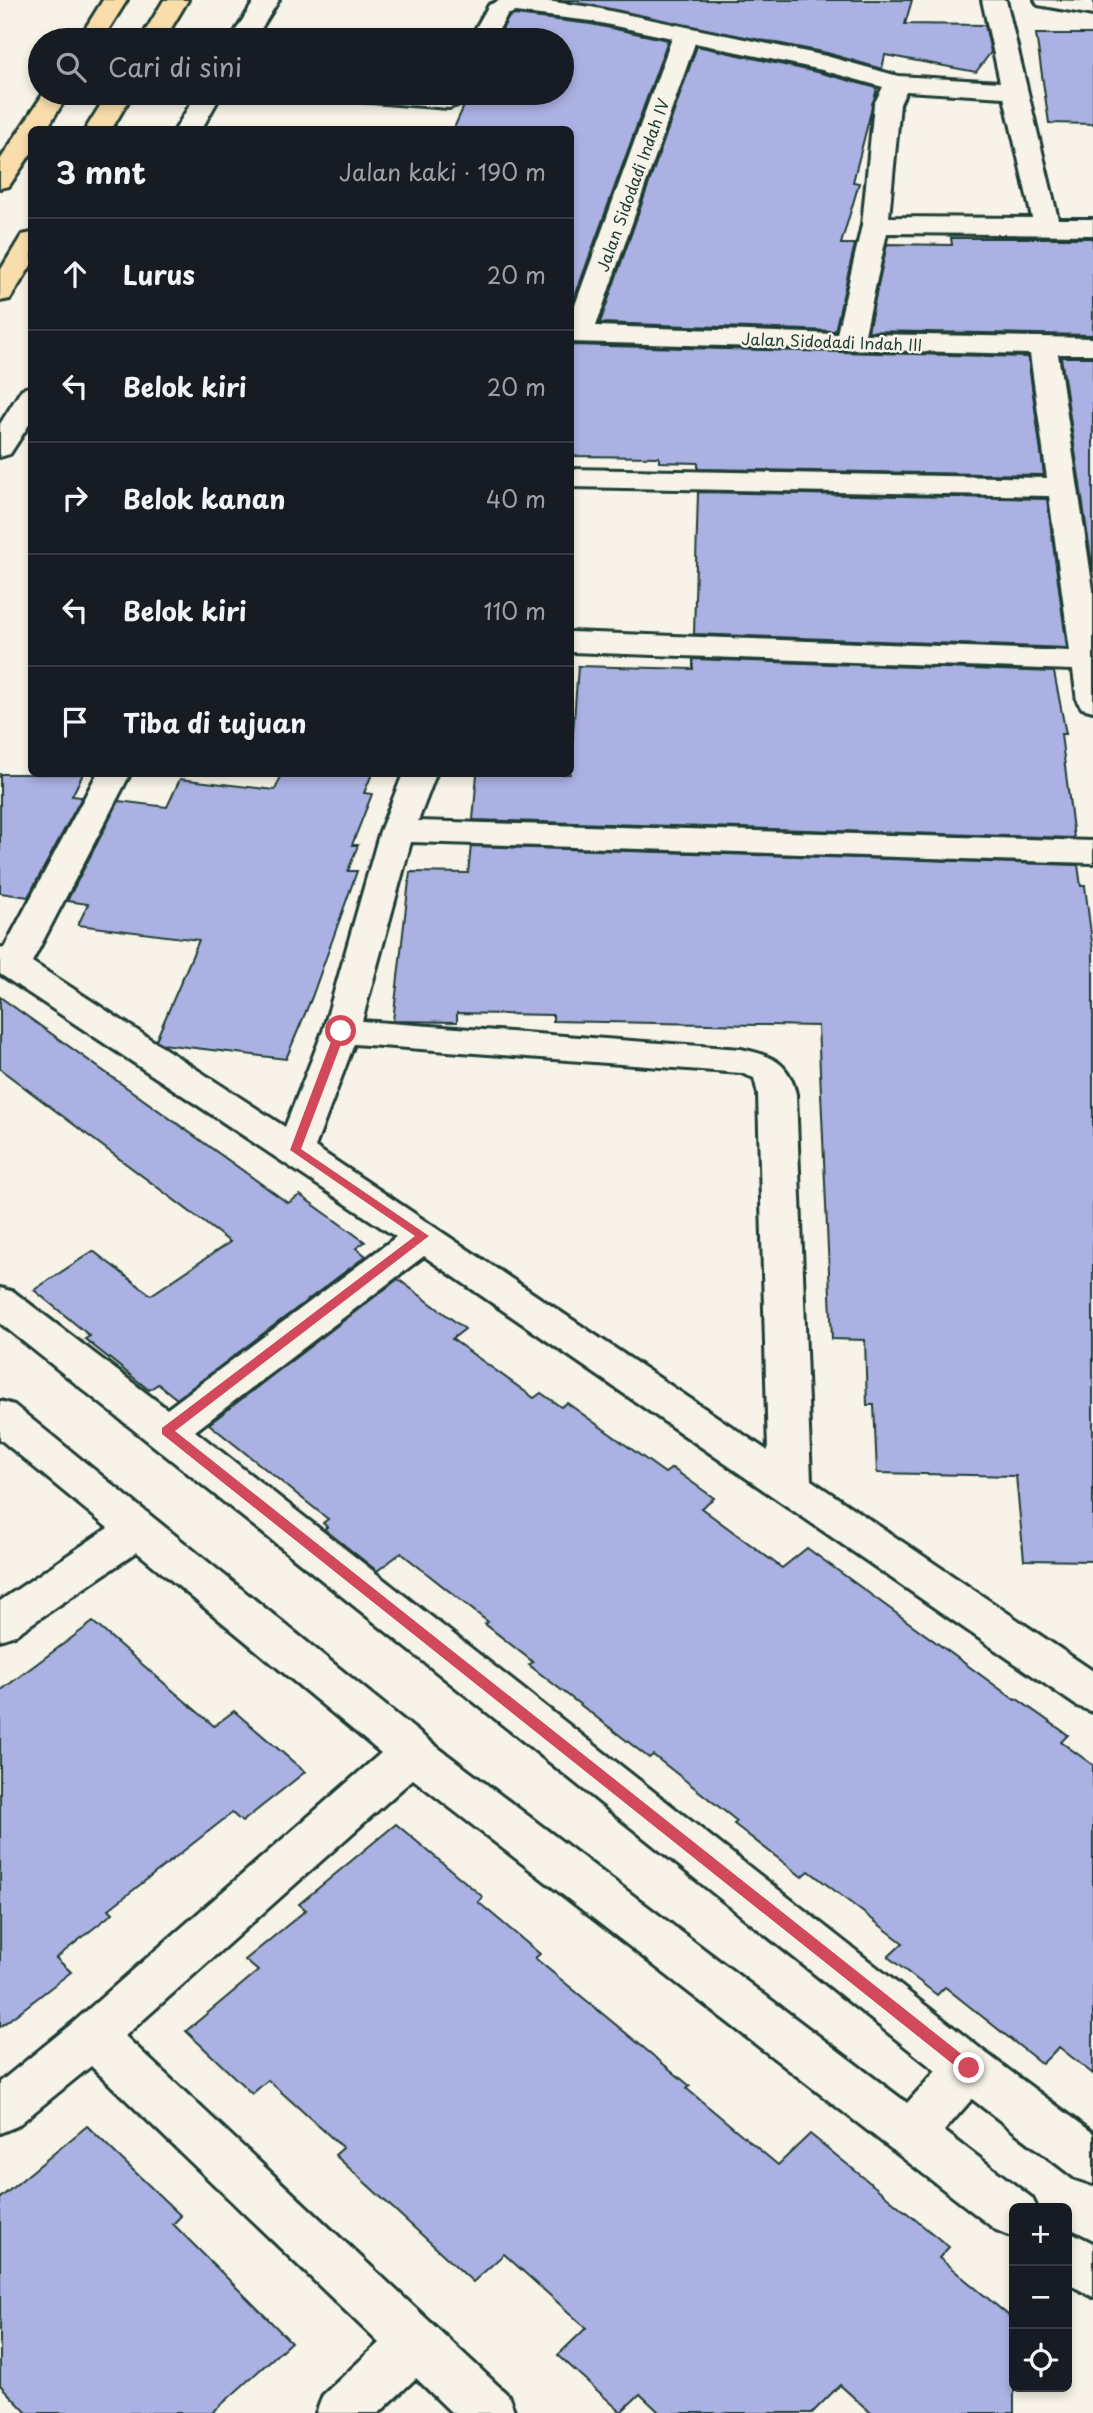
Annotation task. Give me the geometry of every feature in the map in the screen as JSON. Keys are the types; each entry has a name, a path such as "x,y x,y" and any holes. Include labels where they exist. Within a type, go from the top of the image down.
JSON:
{"highway":[{"path":"98,28 116,0"},
{"path":"159,28 176,0"},
{"path":"35,126 48,105"},
{"path":"100,126 113,105"},
{"path":"0,180 28,136"},
{"path":"0,293 28,248"}],"street":[{"path":"250,28 267,0"},
{"path":"994,0 1047,227"},
{"path":"1046,0 1093,8"},
{"path":"487,28 495,13 512,4 599,7 686,35 826,63 897,83 1015,90"},
{"name":"Jalan Sidodadi Indah IV","path":"575,334 686,35"},
{"path":"849,343 875,225 887,104 897,83"},
{"path":"190,126 202,105"},
{"path":"875,225 1093,228"},
{"name":"Jalan Sidodadi Indah III","path":"575,334 849,343 1093,346"},
{"path":"1043,346 1093,701"},
{"path":"0,448 28,402"},
{"path":"574,478 1063,487"},
{"path":"574,642 1087,661"},
{"path":"111,777 6,962 424,1236 1093,1694"},
{"path":"295,1150 341,1031 397,831 418,777"},
{"path":"397,831 1093,852"},
{"path":"341,1031 741,1061 769,1071 774,1077 777,1094 790,1485"},
{"path":"167,1431 424,1236"},
{"path":"0,1303 167,1431 969,2068 1093,2162"},
{"path":"0,1416 412,1753 1009,2210"},
{"path":"0,1623 139,1529"},
{"path":"0,2111 92,2036 412,1753"},
{"path":"92,2036 414,2345 489,2413"},
{"path":"909,2135 969,2068"},
{"path":"1072,2257 1093,2273"},
{"path":"342,2413 414,2345"}],"building":[{"path":"558,0 912,0 905,24 985,25 991,52 976,72 885,55 882,69 827,53"},
{"path":"515,15 591,24 668,40 574,299 574,126 455,126 464,105 574,105 574,28 503,28 509,17"},
{"path":"1036,34 1093,34 1093,124 1049,123"},
{"path":"697,46 877,88 853,182 859,183 841,244 855,244 835,331 600,323"},
{"path":"951,238 1093,238 1093,335 868,331 887,244 952,245"},
{"path":"574,345 1028,357 1044,475 698,469 698,463 659,462 659,457 574,456"},
{"path":"1061,357 1093,357 1093,572"},
{"path":"698,492 1047,499 1067,648 694,634"},
{"path":"693,659 1054,672 1066,734 1061,734 1074,838 473,820 477,777 574,777 578,666 693,669"},
{"path":"0,774 82,777 72,796 82,797 28,897 0,893"},
{"path":"281,777 371,777 364,793 372,794 352,845 358,845 348,871 357,871 312,997 286,1059 162,1044 156,1040 199,940 78,925 88,904 67,901 119,801 167,807 180,779 275,790"},
{"path":"471,846 1078,865 1081,886 1085,886 1093,950 1093,1561 1024,1560 1016,1476 877,1473 874,1405 867,1405 865,1340 832,1339 818,1026 553,1021 553,1015 457,1013 457,1022 393,1021 410,872 468,873"},
{"path":"0,997 288,1203 300,1195 365,1242 356,1248 366,1256 177,1399 158,1384 149,1390 85,1339 90,1336 34,1290 93,1251 151,1295 230,1242 0,1069"},
{"path":"398,1279 465,1329 452,1339 534,1398 541,1393 561,1407 567,1403 665,1473 672,1468 714,1498 701,1508 782,1568 807,1548 1015,1700 1068,1735 1061,1742 1093,1765 1093,2074 1059,2047 1042,2064 945,1987 937,1995 888,1957 903,1943 809,1871 802,1877 734,1824 737,1821 653,1755 649,1758 529,1665 533,1662 485,1624 488,1622 401,1553 377,1571 324,1529 327,1527 323,1523 328,1519 209,1424"},
{"path":"93,1622 214,1726 234,1711 305,1772 242,1822 232,1813 109,1909 113,1913 56,1958 71,1972 0,2027 0,1691"},
{"path":"396,1824 483,1897 478,1902 540,1954 535,1958 690,2086 687,2089 778,2165 810,2134 949,2247 939,2258 1009,2316 1009,2392 1014,2392 1014,2413 871,2413 840,2385 812,2413 660,2413 640,2394 621,2412 558,2355 586,2328 504,2254 473,2282 335,2155 343,2148 268,2080 252,2094 186,2031 258,1971 245,1960 306,1910 299,1904"},
{"path":"87,2126 181,2216 173,2224 291,2342 212,2413 27,2413 0,2385 0,2198"}],"route":[{"path":"341,1031 295,1150 424,1236 167,1431 969,2068"}]}
